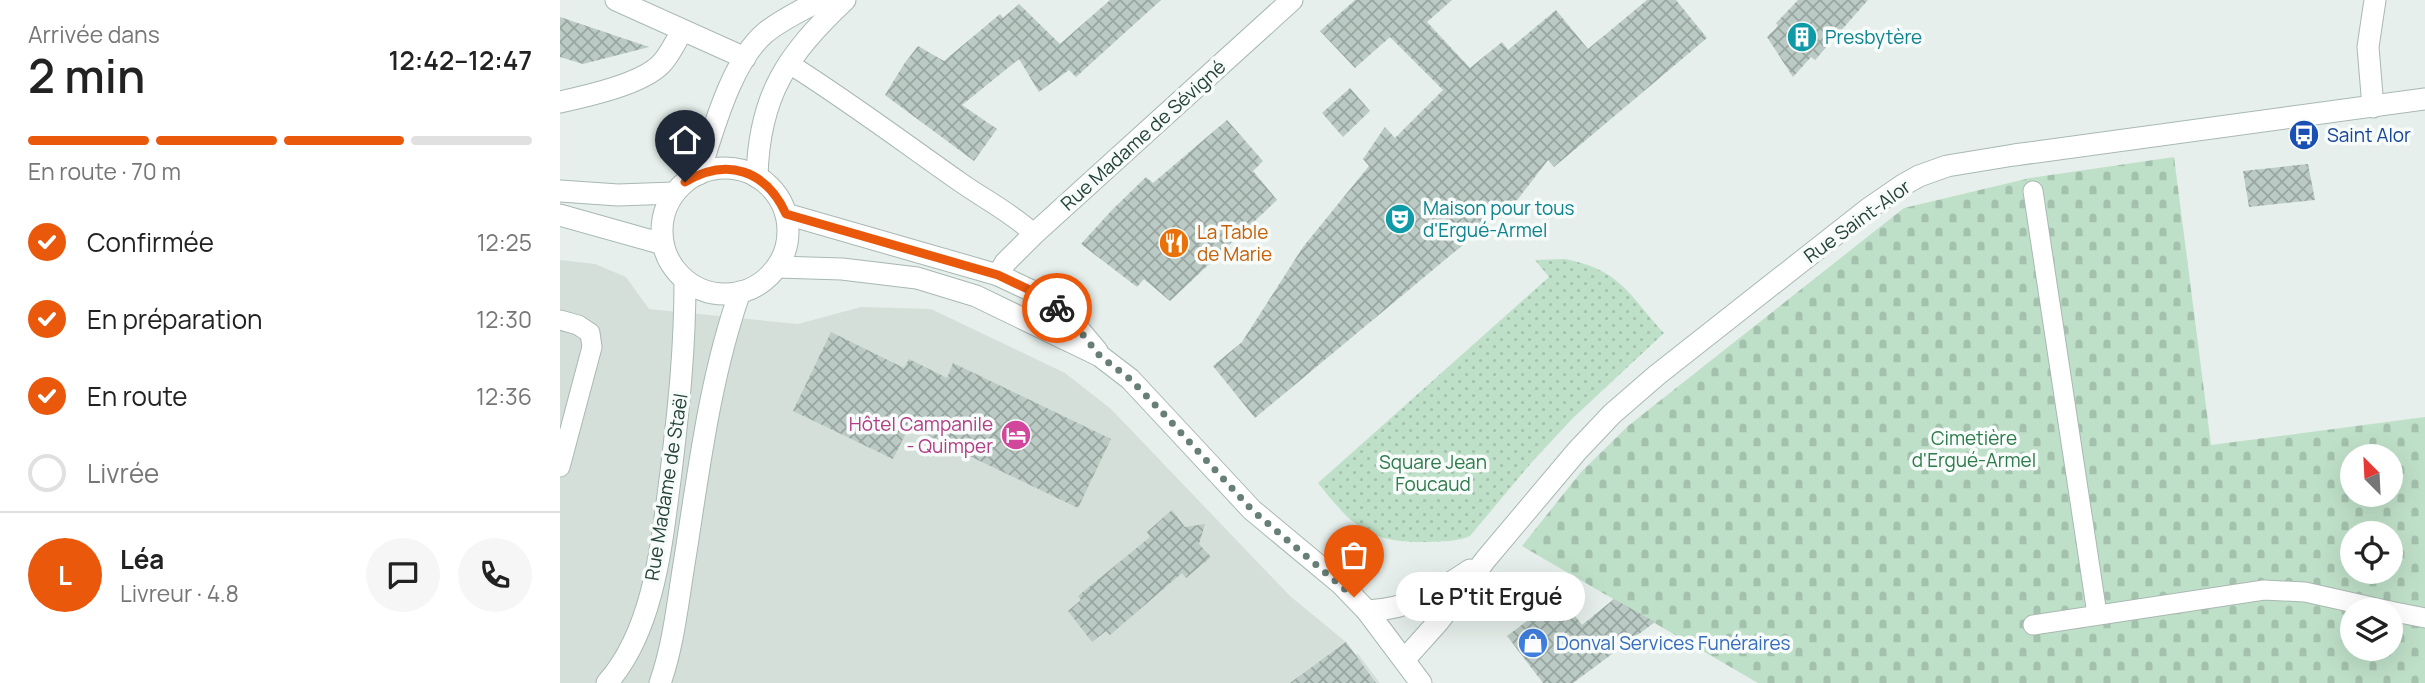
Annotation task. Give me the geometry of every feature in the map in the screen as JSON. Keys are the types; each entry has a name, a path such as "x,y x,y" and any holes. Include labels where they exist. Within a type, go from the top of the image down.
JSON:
{"street":[{"path":"616,0 651,14 682,32 745,58"},
{"path":"699,174 726,97 754,44 774,26 821,0"},
{"path":"757,177 758,150 767,106 788,64 817,27 845,0"},
{"name":"Rue Madame de Sévigné","path":"998,275 1005,263 1034,234 1292,0"},
{"path":"2373,107 2368,47 2375,0"},
{"path":"560,102 648,74 660,65 682,32"},
{"name":"Rue Saint-Alor","path":"1404,660 1440,621 1486,559 1577,451 1633,395 1868,209 1919,176 1947,166 2014,155 2425,99"},
{"path":"718,169 738,170 757,177 771,188 786,214 786,248 777,267 756,286 740,292 721,295 702,291 685,281 671,265 663,244 661,226 665,209 674,193 685,182 699,174 718,169"},
{"path":"560,191 618,195 674,193"},
{"path":"786,214 998,275 1034,292 1064,314 1100,356"},
{"path":"560,215 663,244"},
{"path":"777,267 889,273 952,288 1000,307 1100,356 1130,379 1252,510 1341,584 1367,611 1421,683"},
{"path":"952,288 998,275"},
{"path":"998,275 1000,307"},
{"name":"Rue Madame de Staël","path":"607,683 617,672 631,647 641,622 663,536 681,386 685,281"},
{"name":"Rue Madame de Staël","path":"660,683 677,612 701,453 721,355 740,292"},
{"name":"Rue Saint-Alor","path":"1367,611 1393,609 1433,594 1486,559"}],"lane":[{"path":"788,64 830,90 1034,234"},
{"path":"2033,191 2097,614"},
{"path":"560,320 579,325 590,333 592,347 560,467"},
{"path":"2033,625 2227,594 2284,590 2340,600"},
{"path":"2403,614 2425,618"}],"shaded area":[{"path":"560,260 595,264 626,277 649,309 798,324 861,307 931,309 1065,373 1111,409 1290,596 1358,654 1380,683 560,683"}],"green space":[{"name":"Cimetière d'Ergué-Armel","path":"2174,157 2211,445 2425,417 2425,683 1758,683 1522,546 1581,472 1628,426 1904,208 2030,178"},
{"name":"Square Jean Foucaud","path":"1565,259 1584,264 1611,277 1632,295 1664,333 1573,418 1470,536 1449,541 1407,542 1376,535 1353,521 1318,483 1549,277 1535,260"}],"building":[{"path":"1110,0 1161,0 1076,77 1069,70 1039,92 1019,59 962,105 997,129 974,161 885,95 918,46 944,61 1000,14 1003,18 1019,4 1060,44"},
{"name":"Maison pour tous d'Ergué-Armel","path":"1355,0 1452,0 1427,22 1470,68 1502,42 1508,50 1556,10 1588,49 1647,0 1676,0 1707,38 1554,167 1548,160 1518,199 1255,418 1213,366 1242,342 1303,247 1369,166 1363,159 1385,127 1395,138 1443,90 1390,37 1355,68 1320,31"},
{"name":"Presbytère","path":"1798,0 1868,0 1815,60 1811,57 1793,77 1767,37"},
{"path":"560,17 649,47 583,64 560,57"},
{"path":"1350,88 1370,111 1343,137 1322,113"},
{"path":"1227,120 1263,161 1253,171 1277,200 1170,301 1144,279 1137,287 1081,244 1146,177 1153,183"},
{"path":"2308,164 2315,200 2249,207 2243,171"},
{"path":"831,332 904,368 909,359 947,378 953,363 1111,439 1078,508 909,427 893,459 793,411"},
{"path":"1172,510 1185,527 1205,524 1199,544 1211,557 1186,578 1182,573 1110,635 1106,631 1092,642 1068,611 1081,600 1078,596 1150,537 1147,532"},
{"path":"1560,596 1582,625 1614,599 1655,622 1573,683 1543,683 1507,636"},
{"path":"1346,642 1376,683 1290,683"}],"way so far":[{"path":"1057,308 1083,333 1100,356 1130,379 1161,411 1252,510 1354,597"}],"place":[{"name":"Presbytère","path":"1802,37"},
{"name":"Saint Alor","path":"2304,135"},
{"name":"Maison pour tous d'Ergué-Armel","path":"1400,219"},
{"name":"La Table de Marie","path":"1174,243"},
{"name":"Hôtel Campanile - Quimper","path":"1016,435"},
{"name":"Le P'tit Ergué","path":"1354,597"},
{"name":"Donval Services Funéraires","path":"1533,643"}],"route":[{"path":"685,182 699,174 718,169 738,170 757,177 771,188 786,214 998,275 1034,292 1057,308"}]}
